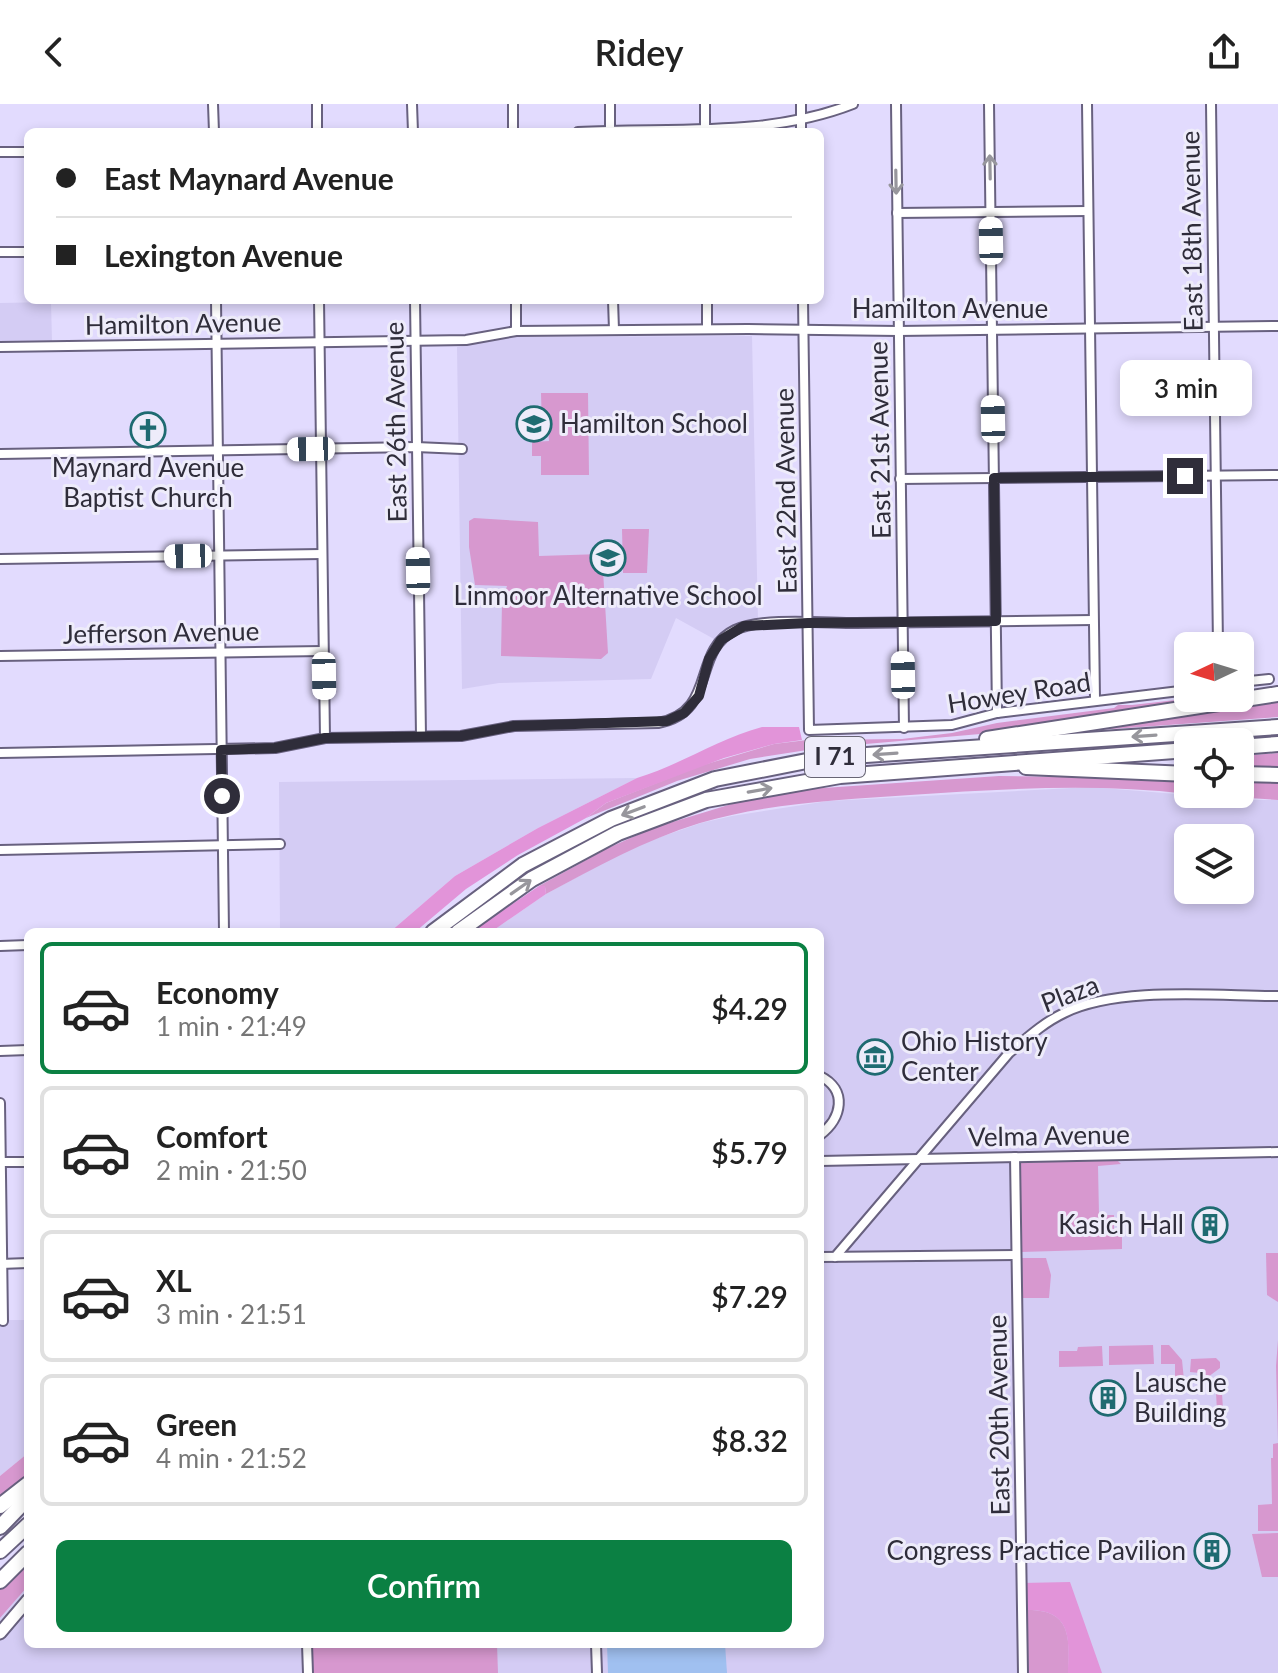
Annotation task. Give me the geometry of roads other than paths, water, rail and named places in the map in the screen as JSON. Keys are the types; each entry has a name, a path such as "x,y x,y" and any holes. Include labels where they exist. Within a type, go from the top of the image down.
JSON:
{"highway":[{"path":"923,751 1019,733 1278,694"},
{"name":"I 71","path":"438,928 523,865 611,819 715,779 822,758 1278,727"},
{"path":"1254,746 1278,744"},
{"name":"I 71","path":"464,928 532,879 618,833 706,800 840,776 1174,751"},
{"path":"998,764 1061,770 1174,774"},
{"path":"1254,774 1278,775"},
{"path":"0,1506 24,1487"},
{"path":"0,1527 24,1502"},
{"path":"0,1551 24,1529"},
{"path":"0,1581 24,1557"}],"street":[{"path":"213,104 214,128"},
{"path":"317,104 317,128"},
{"path":"412,104 413,128"},
{"path":"513,104 513,128"},
{"path":"610,104 610,128"},
{"path":"705,104 705,128"},
{"path":"801,104 801,128"},
{"path":"731,128 818,117 853,104"},
{"name":"East 21st Avenue","path":"896,104 904,728"},
{"path":"989,104 997,713"},
{"path":"1087,104 1095,699"},
{"name":"East 18th Avenue","path":"1211,104 1218,632"},
{"path":"0,152 24,152"},
{"path":"897,213 1088,211"},
{"path":"0,252 24,252"},
{"path":"216,304 224,928"},
{"path":"319,304 325,738"},
{"name":"East 26th Avenue","path":"415,304 421,736"},
{"path":"516,304 516,331"},
{"path":"613,304 614,330"},
{"path":"707,304 707,329"},
{"name":"East 22nd Avenue","path":"803,304 809,730"},
{"name":"Hamilton Avenue","path":"0,347 466,340 516,331 898,331 1278,326"},
{"path":"0,454 416,447 462,449"},
{"path":"900,479 1278,475"},
{"path":"0,559 322,554"},
{"path":"0,753 275,748 325,738 461,736 514,726 667,721 684,713 699,696 715,649 731,632 753,625 1093,620"},
{"name":"Jefferson Avenue","path":"0,656 323,651"},
{"path":"1254,681 1269,679"},
{"name":"Howey Road","path":"809,730 952,725 997,713 1095,699 1174,692"},
{"path":"0,850 280,844"},
{"path":"0,946 24,945"},
{"name":"Plaza","path":"835,1257 1009,1053 1039,1028 1064,1013 1109,998 1278,996"},
{"path":"0,1051 24,1050"},
{"path":"824,1079 832,1084 839,1108 835,1121 824,1131"},
{"path":"0,1103 3,1321"},
{"name":"Velma Avenue","path":"824,1161 1278,1152"},
{"name":"East 20th Avenue","path":"1015,1157 1023,1673"},
{"path":"0,1162 24,1162"},
{"path":"824,1257 1016,1255"},
{"path":"1,1264 24,1263"},
{"path":"0,1633 24,1605"},
{"path":"307,1648 308,1673"},
{"path":"596,1648 597,1673"}],"water":[{"path":"607,1648 725,1648 727,1673 608,1673"}],"place":[{"name":"Hamilton School","path":"534,424"},
{"name":"Maynard Avenue Baptist Church","path":"148,430"},
{"name":"Linmoor Alternative School","path":"608,558"},
{"name":"Ohio History Center","path":"875,1057"},
{"name":"Kasich Hall","path":"1210,1225"},
{"name":"Lausche Building","path":"1108,1398"},
{"name":"Congress Practice Pavilion","path":"1212,1551"}]}
